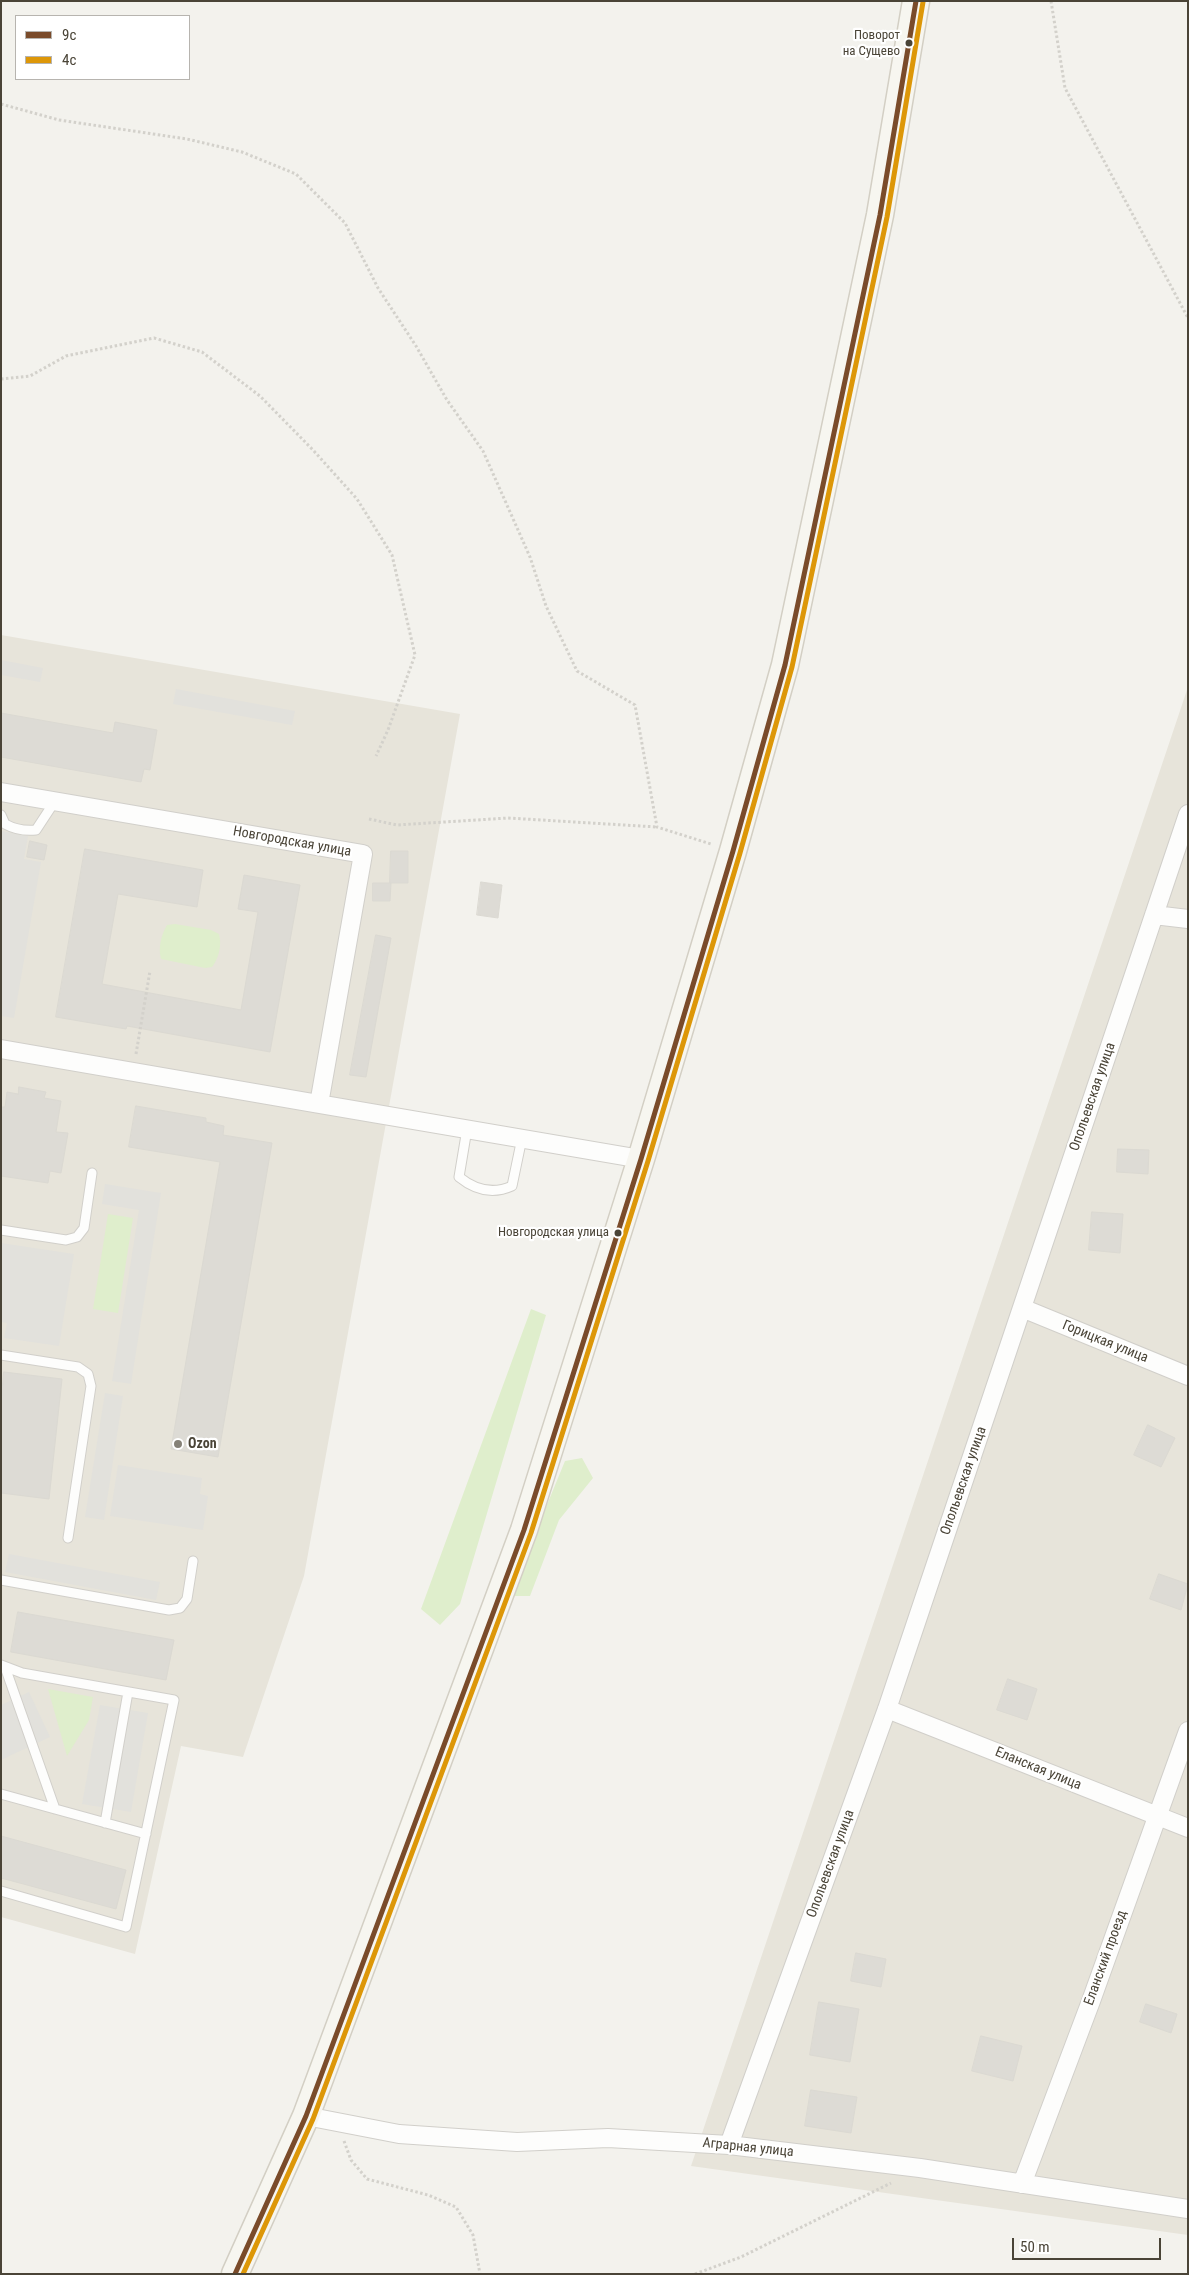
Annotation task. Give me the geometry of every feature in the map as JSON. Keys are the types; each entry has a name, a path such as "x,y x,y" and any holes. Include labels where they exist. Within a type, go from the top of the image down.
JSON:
{"street":[{"path":"235,2274 306,2116 524,1530 642,1159 733,851 787,655 880,215 916,1"},
{"name":"Новгородская улица","path":"1,792 363,854 320,1104"},
{"name":"Опольевская улица","path":"729,2145 888,1709 1188,814"},
{"path":"1154,915 1188,919"},
{"path":"1,1049 642,1159"},
{"name":"Горицкая улица","path":"1022,1308 1188,1376"},
{"name":"Еланская улица","path":"888,1709 1188,1828"},
{"name":"Еланский проезд","path":"1022,2184 1091,2001 1188,1731"},
{"name":"Аграрная улица","path":"306,2116 399,2134 516,2142 608,2138 729,2145 920,2168 1188,2209"}],"lane":[{"path":"1,815 5,824 12,828 36,830 55,801"},
{"path":"467,1129 459,1177 470,1186 484,1190 501,1191 512,1186 522,1138"},
{"path":"1,1230 66,1240 77,1237 84,1228 92,1173"},
{"path":"1,1355 78,1367 88,1374 91,1386 68,1538"},
{"path":"1,1580 169,1610 180,1608 187,1599 193,1561"},
{"path":"1,1891 126,1927 174,1700 22,1673 3,1666"},
{"path":"3,1666 55,1809"},
{"path":"105,1823 128,1692"},
{"path":"1,1794 146,1834"}],"path":[{"path":"1051,1 1065,88 1188,318"},
{"path":"1,104 59,120 187,139 242,152 296,174 345,223 378,288 416,346 447,400 483,451 530,557 546,606 577,671 635,705 658,827"},
{"path":"1,380 30,376 66,356 154,338 202,352 260,396 314,450 357,499 392,555 415,655 388,730 376,756"},
{"path":"369,819 397,825 508,818 658,827 733,851"},
{"path":"132,1072 150,971"},
{"path":"336,2122 351,2160 367,2179 428,2195 456,2207 472,2235 480,2274"},
{"path":"695,2274 741,2257 920,2168"}],"shaded area":[{"path":"1,635 460,714 304,1576 243,1757 181,1746 135,1954 1,1917"},
{"path":"1,660 43,668 40,682 1,675"},
{"path":"1188,687 1188,2235 691,2166"},
{"path":"176,689 295,711 292,725 173,704"},
{"path":"1,831 28,836 24,859 41,862 14,1018 1,1016"},
{"path":"105,1184 161,1193 131,1384 112,1381 139,1210 102,1204"},
{"path":"1,1243 74,1254 59,1346 4,1338 7,1323 1,1322"},
{"path":"105,1393 123,1396 104,1520 85,1517"},
{"path":"118,1465 202,1478 200,1494 208,1496 203,1530 110,1516"},
{"path":"9,1554 160,1582 156,1600 5,1572"},
{"path":"29,1692 50,1737 1,1760 1,1705"},
{"path":"100,1705 148,1713 131,1812 82,1804"}],"green space":[{"path":"175,924 211,930 219,934 219,951 212,967 205,968 161,959 160,946 163,933 167,925"},
{"path":"108,1214 133,1218 118,1313 93,1309"},
{"path":"531,1309 546,1315 460,1604 440,1625 421,1609"},
{"path":"582,1458 593,1478 559,1520 530,1596 514,1596 516,1580 565,1461"},
{"path":"48,1689 93,1697 89,1720 67,1756"}],"building":[{"path":"1,713 113,733 115,722 157,730 150,770 144,769 141,782 1,757"},
{"path":"30,841 47,845 44,860 27,857"},
{"path":"85,849 203,870 197,907 118,894 102,984 241,1010 258,912 238,909 244,875 300,885 270,1052 127,1026 126,1029 56,1017"},
{"path":"391,851 408,851 408,883 390,883"},
{"path":"481,882 502,885 498,918 477,915"},
{"path":"373,883 391,883 390,901 373,901"},
{"path":"376,935 391,938 366,1077 350,1075"},
{"path":"19,1087 46,1092 44,1098 61,1101 56,1132 68,1133 61,1173 50,1171 48,1183 1,1176 1,1107 5,1107 7,1092 18,1094"},
{"path":"136,1106 206,1118 206,1122 224,1126 223,1135 272,1143 218,1457 171,1449 220,1162 129,1147"},
{"path":"1118,1149 1149,1150 1148,1174 1117,1172"},
{"path":"1092,1212 1123,1214 1120,1253 1089,1250"},
{"path":"4,1372 62,1379 49,1499 1,1493 1,1402"},
{"path":"1148,1425 1175,1438 1161,1467 1134,1455"},
{"path":"1159,1574 1188,1584 1181,1610 1150,1599"},
{"path":"18,1612 174,1640 166,1680 11,1652"},
{"path":"1008,1679 1037,1689 1027,1720 997,1710"},
{"path":"1,1836 126,1870 116,1909 1,1878"},
{"path":"856,1953 886,1959 881,1987 851,1981"},
{"path":"819,2002 859,2009 850,2062 810,2055"},
{"path":"1146,2004 1177,2014 1171,2033 1140,2022"},
{"path":"981,2036 1022,2046 1013,2081 972,2071"},
{"path":"811,2090 857,2097 851,2133 805,2126"}],"transit line":[{"name":"9с","path":"235,2274 306,2116 524,1530 641,1159 733,851 785,665 880,215 916,1"},
{"name":"4с","path":"243,2274 313,2119 531,1533 648,1161 740,853 792,667 887,217 923,2"}],"place":[{"name":"Поворот на Сущево","path":"909,43"},
{"name":"Новгородская улица","path":"618,1233"},
{"name":"Ozon","path":"178,1444"}]}
